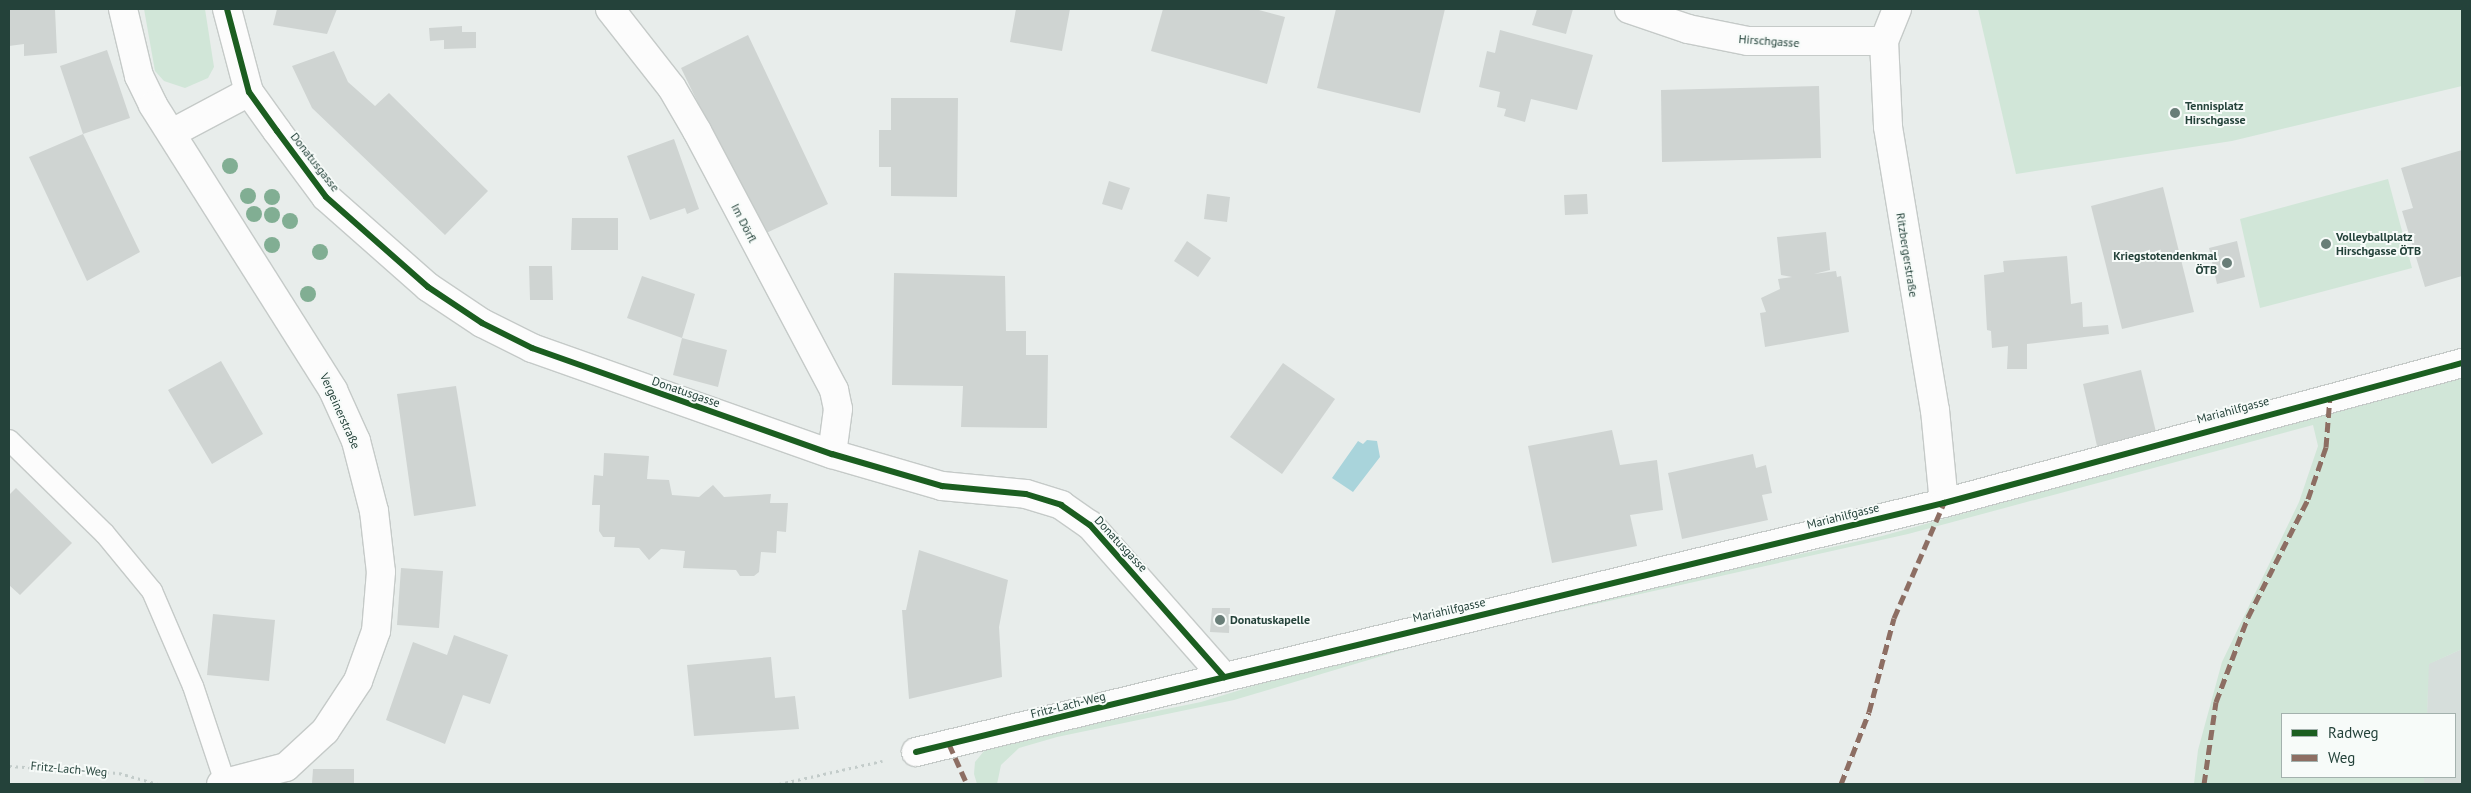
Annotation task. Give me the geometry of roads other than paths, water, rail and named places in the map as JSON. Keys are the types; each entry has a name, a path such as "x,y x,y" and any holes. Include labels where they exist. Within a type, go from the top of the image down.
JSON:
{"street":[{"name":"Vergeinerstraße","path":"123,9 139,76 172,133 333,390 356,441 374,512 381,572 376,631 361,673 325,731 286,767 223,783"},
{"name":"Donatusgasse","path":"228,9 249,92 326,197 428,288 482,323 624,382 832,454 942,486 1026,494 1060,505 1090,525 1224,677"},
{"name":"Im Dörfl","path":"610,9 672,88 697,131 834,390 838,409 832,454"},
{"name":"Hirschgasse","path":"1629,9 1688,29 1748,41 1884,41"},
{"name":"Ritzbergerstraße","path":"1896,9 1884,41 1888,127 1935,410 1944,503"},
{"path":"172,133 249,92"},
{"name":"Mariahilfgasse","path":"1224,677 1944,503 2462,363"},
{"name":"Fritz-Lach-Weg","path":"916,752 1224,677"}],"lane":[{"path":"9,440 105,534 152,591 193,686 223,783"}],"water":[{"path":"1367,440 1377,441 1380,457 1353,492 1332,478 1358,441 1363,444"}],"place":[{"name":"Tennisplatz Hirschgasse","path":"2175,113"},
{"name":"Volleyballplatz Hirschgasse ÖTB","path":"2326,244"},
{"name":"Kriegstotendenkmal ÖTB","path":"2227,263"},
{"name":"Donatuskapelle","path":"1220,620"}]}
